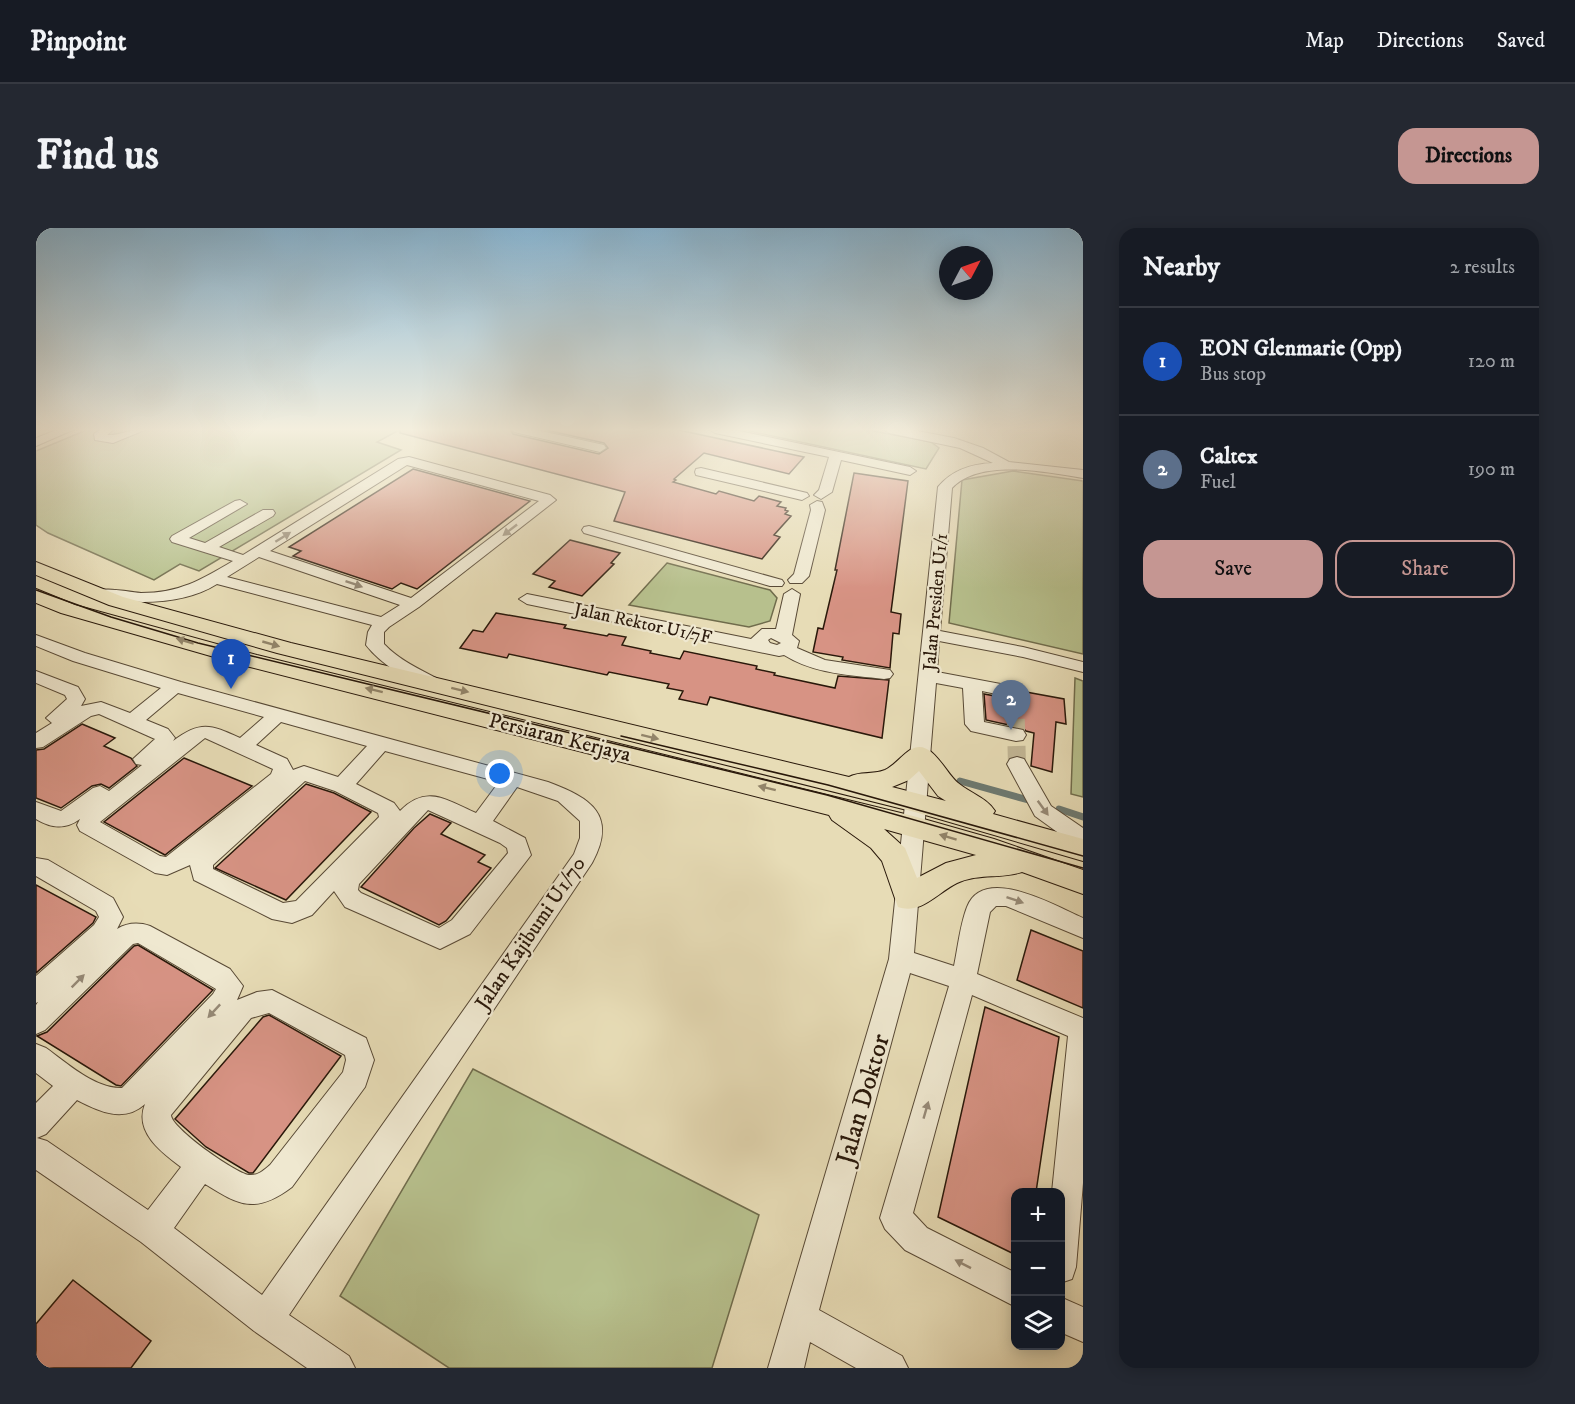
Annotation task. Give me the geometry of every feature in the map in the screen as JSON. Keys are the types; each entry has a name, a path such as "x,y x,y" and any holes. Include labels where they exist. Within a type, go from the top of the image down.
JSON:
{"main road":[{"name":"Persiaran Kerjaya","path":"36,568 99,594 220,630 432,683 827,792 914,814 1017,829 1083,850"},
{"path":"36,581 59,591 142,615 220,630"},
{"name":"Persiaran Kerjaya","path":"36,595 68,609 261,663 827,792"},
{"path":"36,602 68,609"},
{"path":"827,792 890,779 902,773 920,755 947,789 971,806 1017,829"},
{"path":"827,792 895,856 909,899 944,875 967,867 981,864 1031,863"},
{"name":"Persiaran Kerjaya","path":"914,814 1083,882"}],"street":[{"path":"99,594 158,598 179,595 215,579 371,482"},
{"path":"432,683 399,666 375,645 376,632 383,623 413,604 549,500 485,482"},
{"path":"744,482 802,496 805,502 819,500"},
{"path":"828,482 819,500 801,576 794,587 785,642 795,654 823,664 884,674"},
{"name":"Jalan Presiden U1/1","path":"914,814 929,676 945,487 947,482"},
{"path":"240,504 177,539 207,548 252,556 413,604"},
{"path":"207,548 268,513"},
{"path":"589,530 776,583 779,590 794,587"},
{"path":"215,579 383,623"},
{"name":"Jalan Rektor U1/7F","path":"527,599 760,645 773,651 785,642"},
{"path":"932,634 1023,652 1083,667"},
{"name":"Jalan Kajibumi U1/70","path":"36,640 79,657 175,686 512,779 565,796 591,818 591,838 584,856 266,1319"},
{"path":"40,677 79,657"},
{"path":"929,676 1015,692"},
{"path":"36,732 70,708 76,699 72,691 40,677"},
{"path":"972,683 975,724 978,727 1016,735"},
{"path":"133,721 175,686"},
{"path":"36,742 85,711 101,708 161,733 165,738 162,744 65,819 53,819 36,810"},
{"path":"242,747 278,714"},
{"path":"201,732 210,732 242,747 280,764 283,769 279,778 178,862 167,866 155,864 88,825 92,815 98,810 201,732"},
{"path":"342,786 382,742"},
{"path":"1017,764 1042,811 1083,839"},
{"path":"304,773 311,774 342,786 387,808 391,814 388,821 350,863 304,908 292,913 280,912 202,874 201,866 205,859 297,776 304,773"},
{"path":"480,823 512,779"},
{"path":"427,802 436,804 480,823 517,844 520,855 461,927 451,934 440,939 353,900 346,892 348,881 419,805 427,802"},
{"name":"Jalan Doktor","path":"786,1368 902,954 909,899 914,814"},
{"path":"36,867 40,867 105,905 111,916 104,932 36,992"},
{"path":"1011,1288 916,1239 896,1218 963,981 979,908 990,897 1008,897 1083,928"},
{"path":"36,1022 114,944 128,934 141,933 221,977 230,986 223,1002 133,1097 122,1102 112,1101 74,1084 36,1057"},
{"path":"902,954 951,968 970,945"},
{"path":"902,954 1082,1030 1062,1242"},
{"path":"272,1001 356,1047 360,1060 355,1078 281,1176 264,1188 248,1190 201,1165 163,1135 156,1123 158,1108 242,1010 257,1003 272,1001"},
{"path":"36,1124 74,1084"},
{"path":"36,1152 152,1231 266,1319 337,1368"},
{"path":"152,1231 201,1165"},
{"path":"1065,1316 1083,1325"},
{"path":"801,1318 890,1368"}],"green space":[{"path":"36,482 347,482 199,571 180,564 154,580 48,533 36,525"},
{"path":"962,482 1083,482 1083,654 949,623"},
{"path":"667,563 770,590 777,598 770,621 749,627 629,605"},
{"path":"1075,678 1083,681 1083,797 1071,794"},
{"path":"473,1069 759,1215 712,1368 449,1368 340,1296"}],"building":[{"path":"392,482 461,482 530,501 417,589 401,583 392,589 293,556 301,551 289,547"},
{"path":"588,482 674,482 716,494 719,491 754,501 759,496 781,502 777,506 786,508 785,510 788,511 785,514 791,516 774,535 780,537 762,559 614,521 625,492"},
{"path":"852,482 908,482 891,612 901,614 899,634 893,633 890,668 842,660 843,657 813,652 818,628 823,629 837,570 835,570"},
{"path":"570,540 620,553 611,563 614,564 582,596 549,587 555,581 533,574"},
{"path":"496,613 566,625 564,628 607,636 609,634 626,637 622,645 651,651 650,653 680,659 684,651 757,666 756,669 775,673 774,675 835,688 838,676 889,680 882,738 710,697 707,705 679,699 683,691 667,688 669,684 609,672 607,675 509,654 507,658 460,648 473,630 483,632"},
{"path":"1026,692 1064,699 1066,724 1056,722 1052,772 1031,766 1034,733 1023,728 986,720 984,694 1016,700 1023,698"},
{"path":"82,724 115,738 104,746 131,758 137,766 109,788 101,784 92,786 61,808 36,798 36,750 44,749"},
{"path":"184,758 252,786 165,855 104,822"},
{"path":"306,784 334,793 371,812 286,900 215,868"},
{"path":"430,814 451,823 441,834 485,855 478,862 491,868 446,921 439,925 361,887 414,828"},
{"path":"36,885 96,917 93,923 36,973"},
{"path":"1031,930 1083,951 1083,1008 1017,980"},
{"path":"138,945 213,990 121,1086 37,1036 47,1032 134,946"},
{"path":"985,1007 1059,1037 1037,1188 1011,1188 1011,1253 938,1217"},
{"path":"269,1015 341,1056 253,1173 249,1173 206,1147 175,1119 263,1017"},
{"path":"73,1280 151,1341 131,1368 36,1368 36,1324"}],"waterway":[{"path":"960,781 1032,801"},
{"path":"1059,809 1083,817"}],"tunnel":[{"path":"1015,692 1017,764"}],"tram line":[{"path":"36,590 111,617 198,643 827,795 1083,868"},
{"path":"621,736 828,785 1083,856"}],"place":[{"name":"EON Glenmarie (Opp)","path":"231,689"},
{"name":"Caltex","path":"1011,730"}]}
